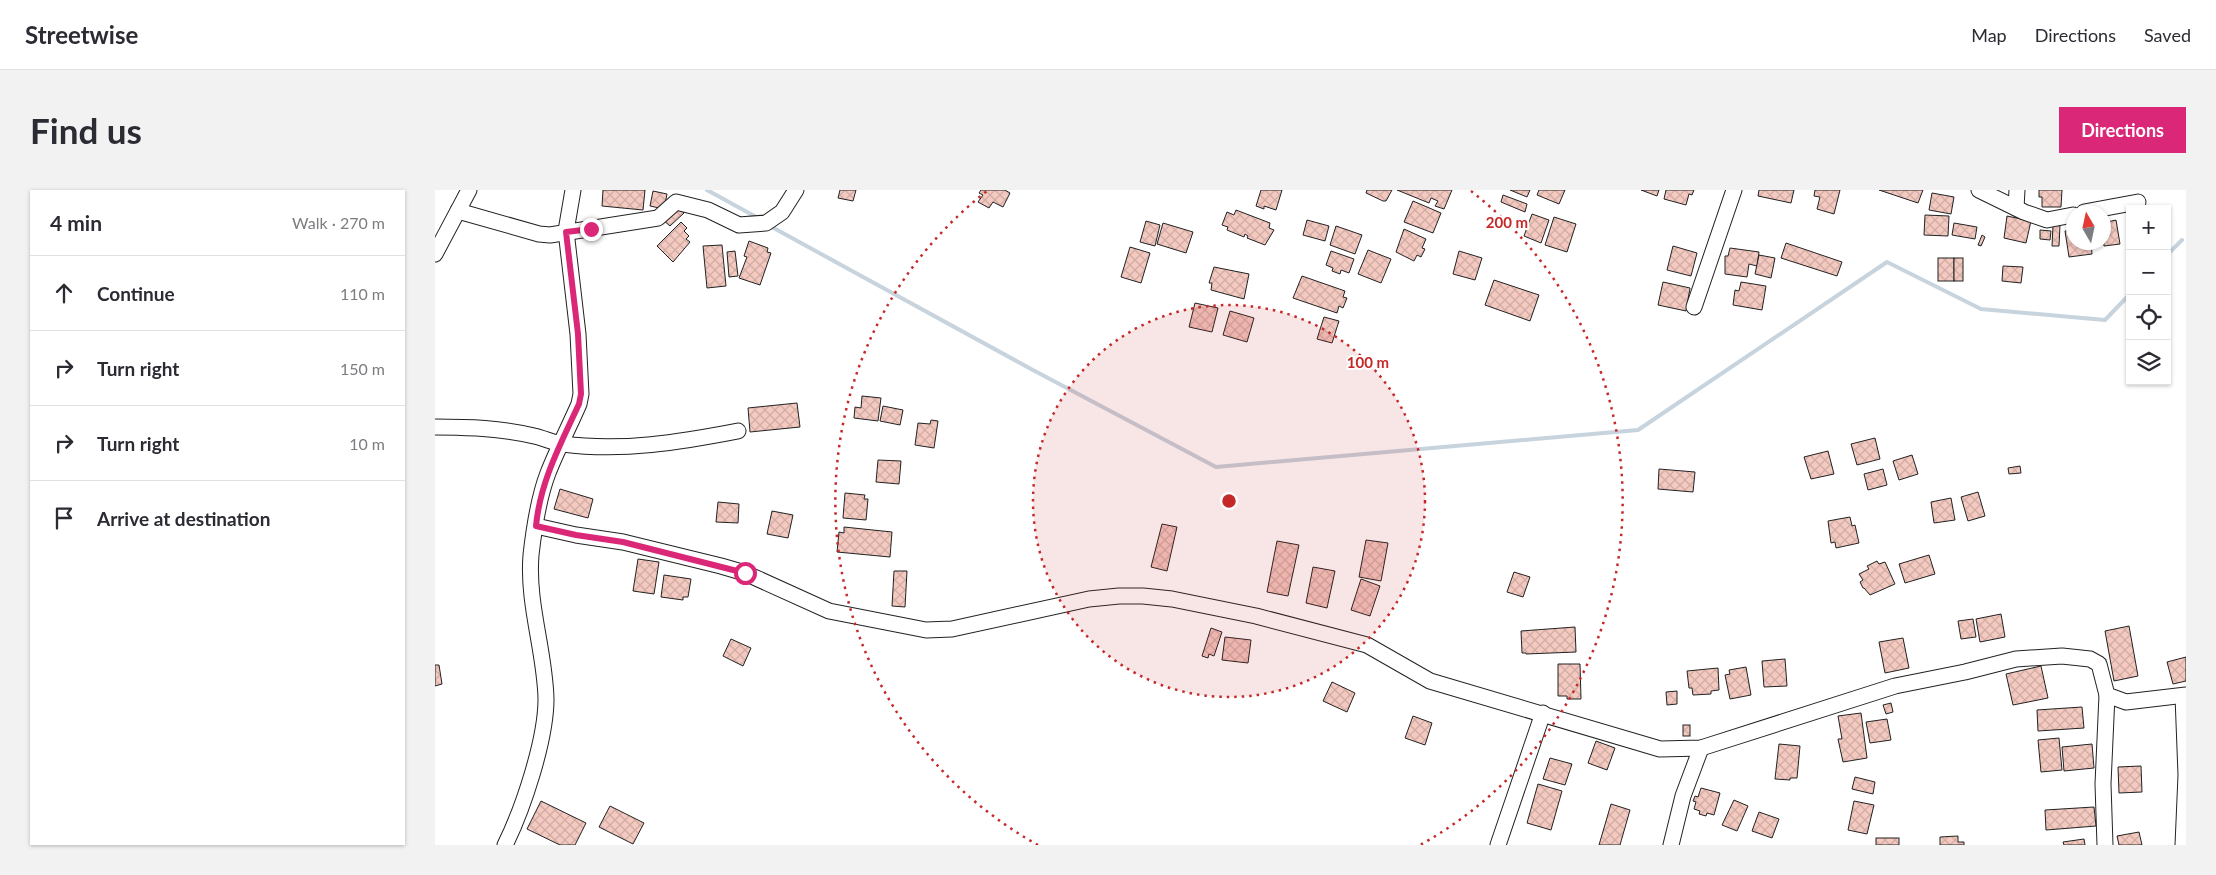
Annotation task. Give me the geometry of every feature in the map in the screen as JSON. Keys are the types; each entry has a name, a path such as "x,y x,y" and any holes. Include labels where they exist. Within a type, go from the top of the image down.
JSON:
{"street":[{"path":"435,254 469,190"},
{"path":"505,845 518,820 543,730 545,707 531,587 531,556 540,498 548,473 579,404 581,394 578,334 566,232 573,190"},
{"path":"458,211 539,234 550,234 657,218 676,202 708,210 739,225 766,223 782,212 796,190"},
{"path":"1694,307 1734,190"},
{"path":"1979,190 2016,208 2047,220 2066,216"},
{"path":"2016,208 2017,190"},
{"path":"2111,207 2138,202"},
{"path":"435,427 470,427 533,435 561,444 632,446 687,441 738,431"},
{"path":"536,526 576,535 623,542 721,566 745,573 829,611 926,630 952,629 1089,599 1143,596 1172,599 1256,616 1367,645 1430,681 1660,749 1701,748 1895,686 1965,672 2016,659 2062,656 2090,659 2099,664 2107,695 2103,784 2105,845"},
{"path":"2107,695 2126,702 2185,696 2186,774 2183,845"},
{"path":"1498,845 1543,713"},
{"path":"1671,845 1683,796 1701,748"}],"building":[{"path":"603,190 645,190 643,210 602,206"},
{"path":"840,190 856,190 853,201 838,198"},
{"path":"981,190 1005,190 1010,193 1003,207 993,202 989,208 978,202 983,195 979,193"},
{"path":"1261,190 1282,190 1276,210 1264,206 1264,209 1256,206"},
{"path":"1367,190 1392,190 1386,201 1383,201 1366,193"},
{"path":"1397,190 1452,190 1444,209 1435,206 1438,201 1431,198 1429,203"},
{"path":"1510,190 1530,190 1527,197"},
{"path":"1539,190 1565,190 1559,204 1537,195"},
{"path":"1641,190 1659,190 1657,196"},
{"path":"1666,190 1694,190 1692,195 1689,194 1686,205 1664,199"},
{"path":"1759,190 1794,190 1791,203 1758,196"},
{"path":"1815,190 1840,190 1834,214 1817,209 1820,197 1814,196"},
{"path":"1879,190 1923,190 1918,203"},
{"path":"2039,190 2062,190 2061,207 2042,207 2042,197 2039,197"},
{"path":"653,191 667,194 664,209 650,206"},
{"path":"1932,193 1954,197 1951,214 1929,210"},
{"path":"1503,195 1527,204 1525,212 1501,202"},
{"path":"1413,201 1441,213 1433,233 1404,222"},
{"path":"678,206 684,213 670,226 663,220"},
{"path":"1236,210 1270,223 1269,228 1274,230 1265,245 1247,238 1248,236 1245,234 1244,237 1227,230 1228,227 1222,225 1227,212 1234,215"},
{"path":"1532,214 1549,220 1541,243 1524,236"},
{"path":"1925,215 1949,216 1948,236 1924,235"},
{"path":"2007,216 2031,221 2026,243 2004,238"},
{"path":"1554,217 1576,224 1567,252 1545,245"},
{"path":"1307,220 1329,226 1325,241 1303,235"},
{"path":"2116,220 2120,244 2111,245 2111,221"},
{"path":"1146,221 1160,225 1155,246 1140,242"},
{"path":"681,222 687,228 684,231 689,236 686,239 690,242 673,262 657,246"},
{"path":"1163,223 1193,232 1186,253 1157,244"},
{"path":"1954,223 1977,227 1975,239 1952,235"},
{"path":"2053,225 2060,225 2059,246 2052,246"},
{"path":"1336,226 1362,235 1355,254 1330,245"},
{"path":"1404,229 1426,239 1422,248 1425,249 1421,257 1417,255 1414,261 1396,252"},
{"path":"2040,230 2051,231 2050,240 2040,239"},
{"path":"1982,235 1985,237 1981,246 1978,245"},
{"path":"749,241 768,248 767,252 771,253 760,285 739,278 747,257 744,256"},
{"path":"1786,243 1842,262 1837,276 1781,258"},
{"path":"722,245 726,286 707,288 703,246"},
{"path":"1673,246 1697,253 1691,276 1667,270"},
{"path":"1130,247 1150,253 1141,283 1121,277"},
{"path":"1730,248 1759,252 1757,266 1749,264 1747,277 1725,274 1725,256 1728,256"},
{"path":"1368,250 1391,259 1381,283 1358,274"},
{"path":"2068,250 2092,250 2092,254 2069,257"},
{"path":"735,251 738,276 729,277 727,252"},
{"path":"1331,251 1354,259 1349,273 1341,270 1340,274 1332,271 1333,268 1326,265"},
{"path":"1459,251 1482,258 1475,280 1453,274"},
{"path":"1759,255 1775,258 1771,278 1755,274"},
{"path":"1938,258 1954,258 1954,281 1938,281"},
{"path":"1954,258 1963,258 1963,281 1954,281"},
{"path":"2003,266 2023,267 2021,283 2002,281"},
{"path":"1214,267 1249,274 1244,299 1211,290 1212,283 1209,283"},
{"path":"1302,276 1345,291 1343,297 1347,298 1343,308 1339,306 1337,313 1293,298"},
{"path":"1494,280 1539,295 1530,321 1485,305"},
{"path":"1663,282 1690,288 1686,311 1658,305"},
{"path":"1741,282 1766,286 1762,310 1733,305 1735,290 1739,291"},
{"path":"1195,303 1218,308 1212,332 1189,327"},
{"path":"1230,311 1254,318 1247,342 1223,335"},
{"path":"1324,317 1339,321 1332,343 1317,339"},
{"path":"862,396 881,398 878,421 854,418 855,407 861,408"},
{"path":"797,403 800,427 750,432 748,408"},
{"path":"883,406 903,410 900,425 880,421"},
{"path":"931,420 938,421 934,448 915,445 918,423 930,424"},
{"path":"1875,438 1880,459 1857,465 1851,444"},
{"path":"1828,451 1834,474 1811,479 1804,457"},
{"path":"1912,455 1918,474 1899,480 1893,461"},
{"path":"878,460 901,461 899,484 876,482"},
{"path":"2020,466 2021,473 2009,474 2008,468"},
{"path":"1659,469 1695,472 1693,492 1658,489"},
{"path":"1883,469 1887,485 1868,490 1864,474"},
{"path":"560,489 593,499 588,518 554,509"},
{"path":"1978,492 1985,516 1968,521 1961,497"},
{"path":"845,493 865,495 864,499 868,499 866,520 843,518"},
{"path":"1951,498 1955,520 1934,523 1931,502"},
{"path":"718,502 739,504 738,523 716,522"},
{"path":"772,511 793,515 788,538 767,534"},
{"path":"1850,517 1852,526 1855,525 1859,543 1836,548 1835,542 1831,543 1828,521"},
{"path":"1162,524 1177,527 1167,571 1151,567"},
{"path":"844,527 892,532 890,557 837,552 839,532 844,533"},
{"path":"1366,540 1388,543 1381,581 1359,577"},
{"path":"1277,541 1299,545 1288,596 1267,592"},
{"path":"1929,555 1935,574 1905,583 1899,564"},
{"path":"638,559 659,562 654,594 633,591"},
{"path":"1877,561 1879,564 1885,562 1895,584 1870,595 1863,588 1860,582 1863,580 1859,574 1869,569 1867,566"},
{"path":"1313,567 1335,571 1327,608 1306,603"},
{"path":"894,571 907,571 905,607 892,606"},
{"path":"1514,572 1530,577 1523,597 1507,592"},
{"path":"664,575 691,579 688,597 683,597 683,600 661,597"},
{"path":"1361,579 1380,586 1370,616 1351,610"},
{"path":"2001,614 2005,637 1980,642 1976,619"},
{"path":"1973,619 1976,637 1961,639 1958,621"},
{"path":"2129,626 2138,676 2114,681 2105,631"},
{"path":"1575,627 1576,652 1522,653 1521,631"},
{"path":"1211,628 1222,632 1214,656 1209,654 1208,658 1202,656"},
{"path":"1225,637 1251,640 1248,663 1222,660"},
{"path":"1903,638 1909,668 1885,673 1879,642"},
{"path":"731,639 751,648 743,666 723,656"},
{"path":"2186,657 2186,681 2173,684 2167,662"},
{"path":"1785,659 1787,686 1764,687 1762,661"},
{"path":"1558,664 1580,664 1581,699 1567,699 1567,696 1558,696"},
{"path":"435,665 439,665 442,684 435,686"},
{"path":"2041,666 2048,698 2013,705 2006,674"},
{"path":"1746,667 1751,695 1730,699 1725,675 1730,674 1729,670"},
{"path":"1718,668 1719,690 1711,691 1711,694 1693,695 1692,688 1689,688 1687,671"},
{"path":"1332,682 1355,693 1347,712 1323,701"},
{"path":"1677,691 1677,704 1667,705 1666,692"},
{"path":"1891,703 1893,712 1886,714 1883,705"},
{"path":"2082,707 2084,728 2038,731 2037,710"},
{"path":"1861,713 1867,758 1843,762 1838,739 1842,739 1838,716"},
{"path":"1413,716 1432,723 1425,745 1405,738"},
{"path":"1887,719 1891,740 1870,743 1866,722"},
{"path":"1683,725 1690,725 1690,736 1683,736"},
{"path":"2059,738 2062,770 2041,772 2038,740"},
{"path":"1596,741 1615,748 1607,770 1588,763"},
{"path":"1779,744 1800,746 1797,778 1790,778 1790,780 1775,779"},
{"path":"2092,744 2094,768 2064,771 2062,747"},
{"path":"1550,758 1572,764 1565,785 1543,779"},
{"path":"2141,766 2142,792 2119,793 2118,767"},
{"path":"1855,777 1875,782 1873,794 1852,789"},
{"path":"1538,784 1562,791 1551,830 1527,823"},
{"path":"1701,788 1720,793 1714,815 1707,813 1706,816 1699,814 1700,811 1694,809 1696,802 1693,801 1695,796 1698,797"},
{"path":"1734,800 1748,806 1737,831 1722,825"},
{"path":"541,801 586,823 575,845 560,845 527,829"},
{"path":"1854,801 1874,805 1867,834 1848,830"},
{"path":"1611,804 1630,810 1620,845 1599,845"},
{"path":"610,806 644,823 633,844 599,827"},
{"path":"2094,807 2096,826 2046,830 2045,810"},
{"path":"1759,812 1779,819 1772,838 1752,831"},
{"path":"2139,832 2142,845 2119,845 2117,836"},
{"path":"1958,836 1958,842 1964,842 1964,845 1940,845 1940,837"},
{"path":"1876,838 1899,838 1899,845 1876,845"},
{"path":"2084,839 2085,845 2064,845 2063,842"}],"waterway":[{"path":"707,190 758,218"},
{"path":"770,226 1031,369 1216,467 1638,430 1887,262 1981,309 2105,320 2129,295"},
{"path":"2171,251 2182,240"}],"route":[{"path":"591,229 566,232 578,334 581,394 579,404 548,473 537,509 536,526 576,535 623,542 745,573"}]}
